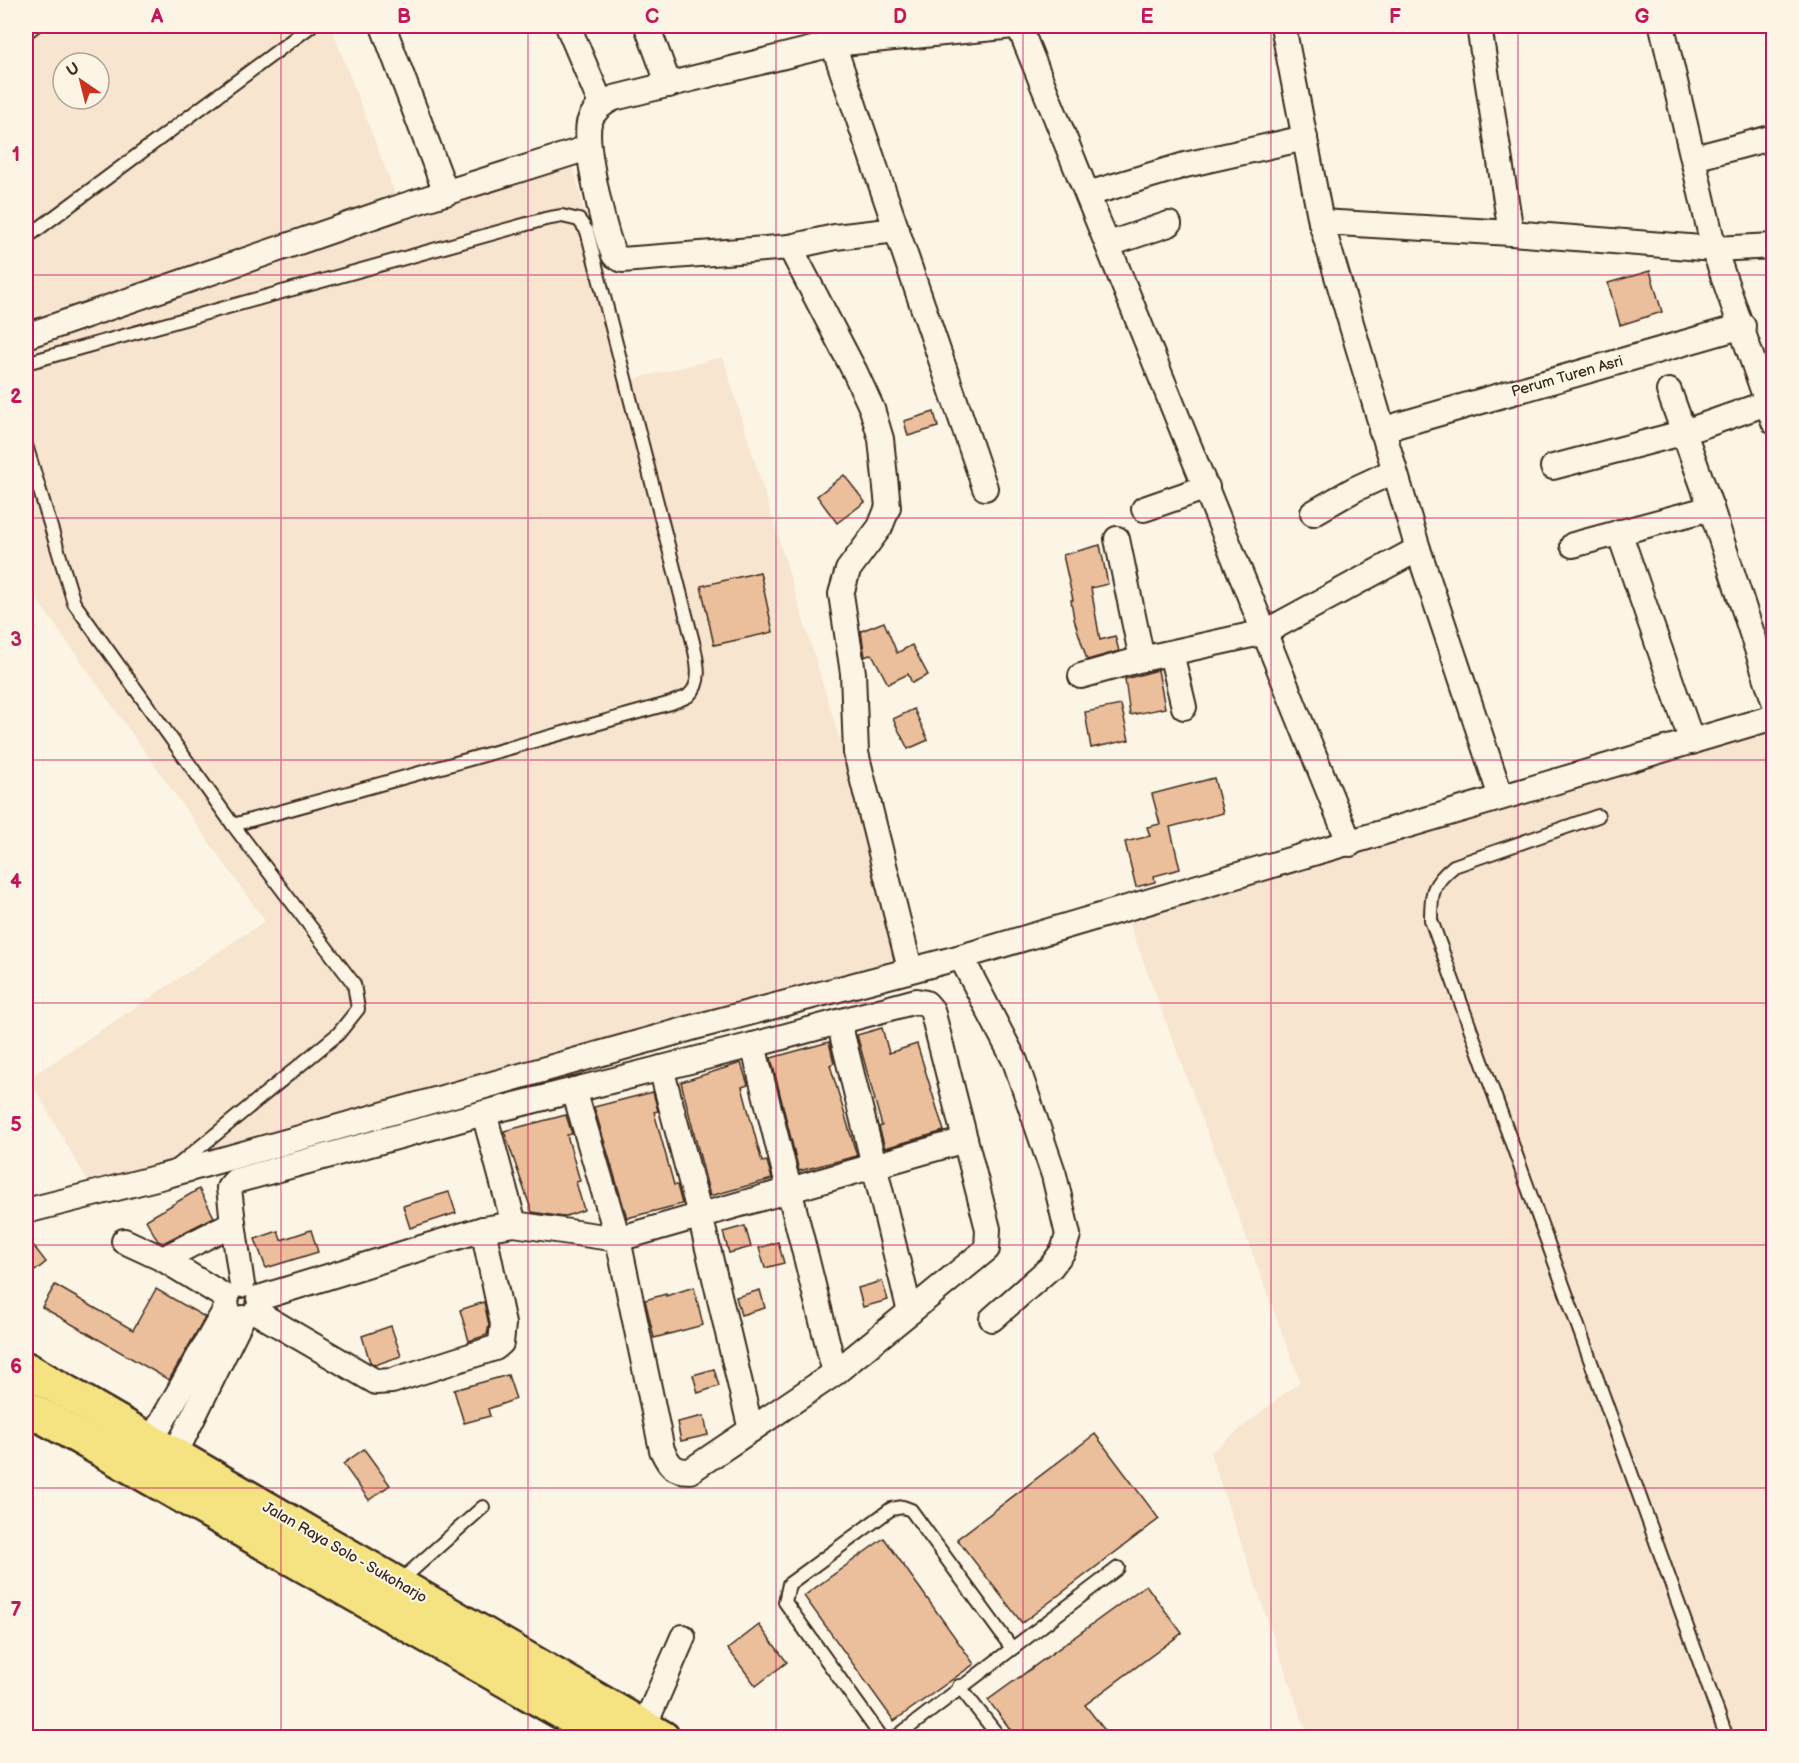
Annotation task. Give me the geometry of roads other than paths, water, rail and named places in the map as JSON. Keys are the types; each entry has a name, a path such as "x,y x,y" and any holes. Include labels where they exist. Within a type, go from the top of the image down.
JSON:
{"main road":[{"name":"Jalan Raya Solo - Sukoharjo","path":"26,1369 398,1583 623,1730"},
{"name":"Jalan Raya Solo - Sukoharjo","path":"26,1407 623,1730"}],"street":[{"path":"383,26 446,193"},
{"path":"568,26 601,104"},
{"path":"647,26 669,85"},
{"path":"897,230 836,237 790,247 618,259 612,252 588,148 589,124 601,104 614,98 848,37 1014,26"},
{"path":"1019,26 1350,844"},
{"path":"1284,26 1321,222 1386,428 1394,471 1418,549 1501,797"},
{"path":"1479,26 1511,232"},
{"path":"1553,467 1770,412 1743,326 1714,249 1662,26"},
{"path":"848,37 897,230 985,488"},
{"path":"1694,158 1773,137"},
{"path":"1088,194 1185,165 1305,138"},
{"path":"26,336 446,193 588,148"},
{"path":"1321,222 1511,232 1714,249 1773,246"},
{"path":"1109,244 1170,224"},
{"path":"790,247 855,372 872,409 880,439 888,507 880,527 848,570 841,594 854,673 856,753 910,969"},
{"name":"Perum Turen Asri","path":"1386,428 1743,326"},
{"path":"1670,391 1682,433 1711,508 1773,701"},
{"path":"1314,513 1355,489 1394,471"},
{"path":"1144,509 1207,488"},
{"path":"1573,545 1711,508"},
{"path":"1620,532 1692,742"},
{"path":"1117,539 1143,659"},
{"path":"1081,676 1143,659 1265,632 1418,549"},
{"path":"1171,653 1184,707"},
{"path":"26,1211 164,1176 910,969 962,957 1773,717"},
{"path":"962,957 1015,1061 1053,1175 1068,1235 1063,1251 1051,1267 992,1320"},
{"path":"163,1448 242,1303 229,1188 235,1182 484,1113 916,1001 928,1004 932,1010 988,1229 989,1243 984,1253 835,1372 690,1471 679,1471 669,1466 662,1450 618,1239 574,1090"},
{"path":"839,1022 876,1164 910,1312"},
{"path":"753,1045 835,1372"},
{"path":"662,1068 700,1215 751,1430"},
{"path":"484,1113 514,1224"},
{"path":"242,1303 483,1229 514,1224 618,1239 965,1140"},
{"path":"163,1259 234,1223"},
{"path":"124,1241 163,1259 242,1303 376,1382 392,1381 495,1348 501,1343 503,1324 483,1229"},
{"path":"623,1730 683,1637"}],"lane":[{"path":"26,33 35,26"},
{"path":"26,238 311,26"},
{"path":"26,363 545,219 562,216 579,220 587,231 693,642 697,682 689,695 659,706 234,825"},
{"path":"26,445 74,603 234,825 354,984 358,1009 338,1034 164,1176"},
{"path":"1598,816 1454,866 1438,879 1431,895 1431,920 1727,1737"},
{"path":"398,1583 483,1507"},
{"path":"882,1737 784,1602 789,1584 891,1509 903,1507 911,1510 1011,1647"},
{"path":"895,1737 959,1686 1118,1568"},
{"path":"959,1686 1000,1737"}]}
